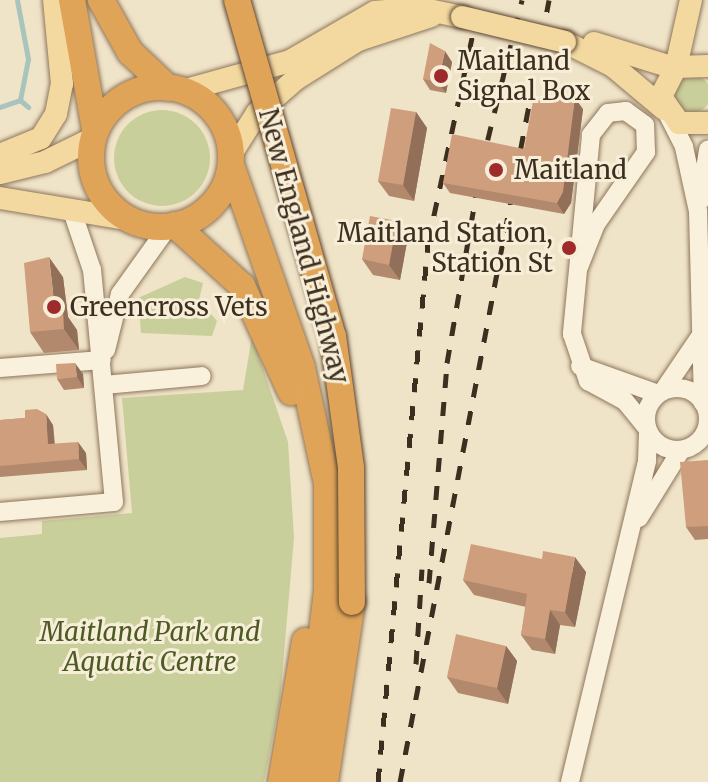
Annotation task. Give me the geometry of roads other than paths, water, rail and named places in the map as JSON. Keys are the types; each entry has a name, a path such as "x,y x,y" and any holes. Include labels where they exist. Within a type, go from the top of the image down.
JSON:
{"highway":[{"path":"72,0 99,188 133,220 171,226 230,271 266,328 304,449 310,589 281,782"},
{"path":"101,0 130,52 175,89 215,115 302,368 327,484 327,591 304,782"},
{"name":"New England Highway","path":"237,0 335,350 352,478 352,602 325,782"},
{"path":"92,134 128,96 175,89"},
{"path":"171,226 208,209 231,160"}],"main road":[{"path":"0,155 41,138 56,114 62,84 54,0"},
{"path":"692,0 708,56"},
{"path":"666,112 663,83 676,67 692,0"},
{"path":"175,89 290,61 375,12 440,13 676,67 708,66"},
{"path":"231,160 272,97 341,49 440,13"},
{"path":"565,40 613,66 685,126 708,123"},
{"path":"0,173 45,162 92,134"},
{"path":"0,198 133,220"}],"street":[{"path":"579,267 596,224 646,152 645,125 626,111 608,113 593,127 572,334 580,366 648,430 658,444 708,451"},
{"path":"627,542 683,449 706,429 698,211 684,147 666,112"},
{"path":"698,211 708,150"},
{"path":"0,512 114,502 89,253 71,208"},
{"path":"102,360 120,294 171,226"},
{"path":"570,782 627,542 648,430 661,393 696,347 703,311"},
{"path":"0,368 102,360"},
{"path":"580,366 661,393 681,388 705,407"},
{"path":"104,385 202,376"}],"waterway":[{"path":"17,0 28,59 20,100"},
{"path":"0,107 20,100 28,107"}],"railway":[{"path":"378,782 428,243 480,0"},
{"path":"429,583 447,363 481,167 522,0"},
{"path":"400,782 549,0"},
{"path":"416,664 422,569"}],"place":[{"name":"Maitland Signal Box","path":"441,76"},
{"name":"Maitland","path":"496,170"},
{"name":"Maitland Station, Station St","path":"569,248"},
{"name":"Greencross Vets","path":"54,307"}],"park label":[{"name":"Maitland Park and Aquatic Centre","path":"150,647"}]}
